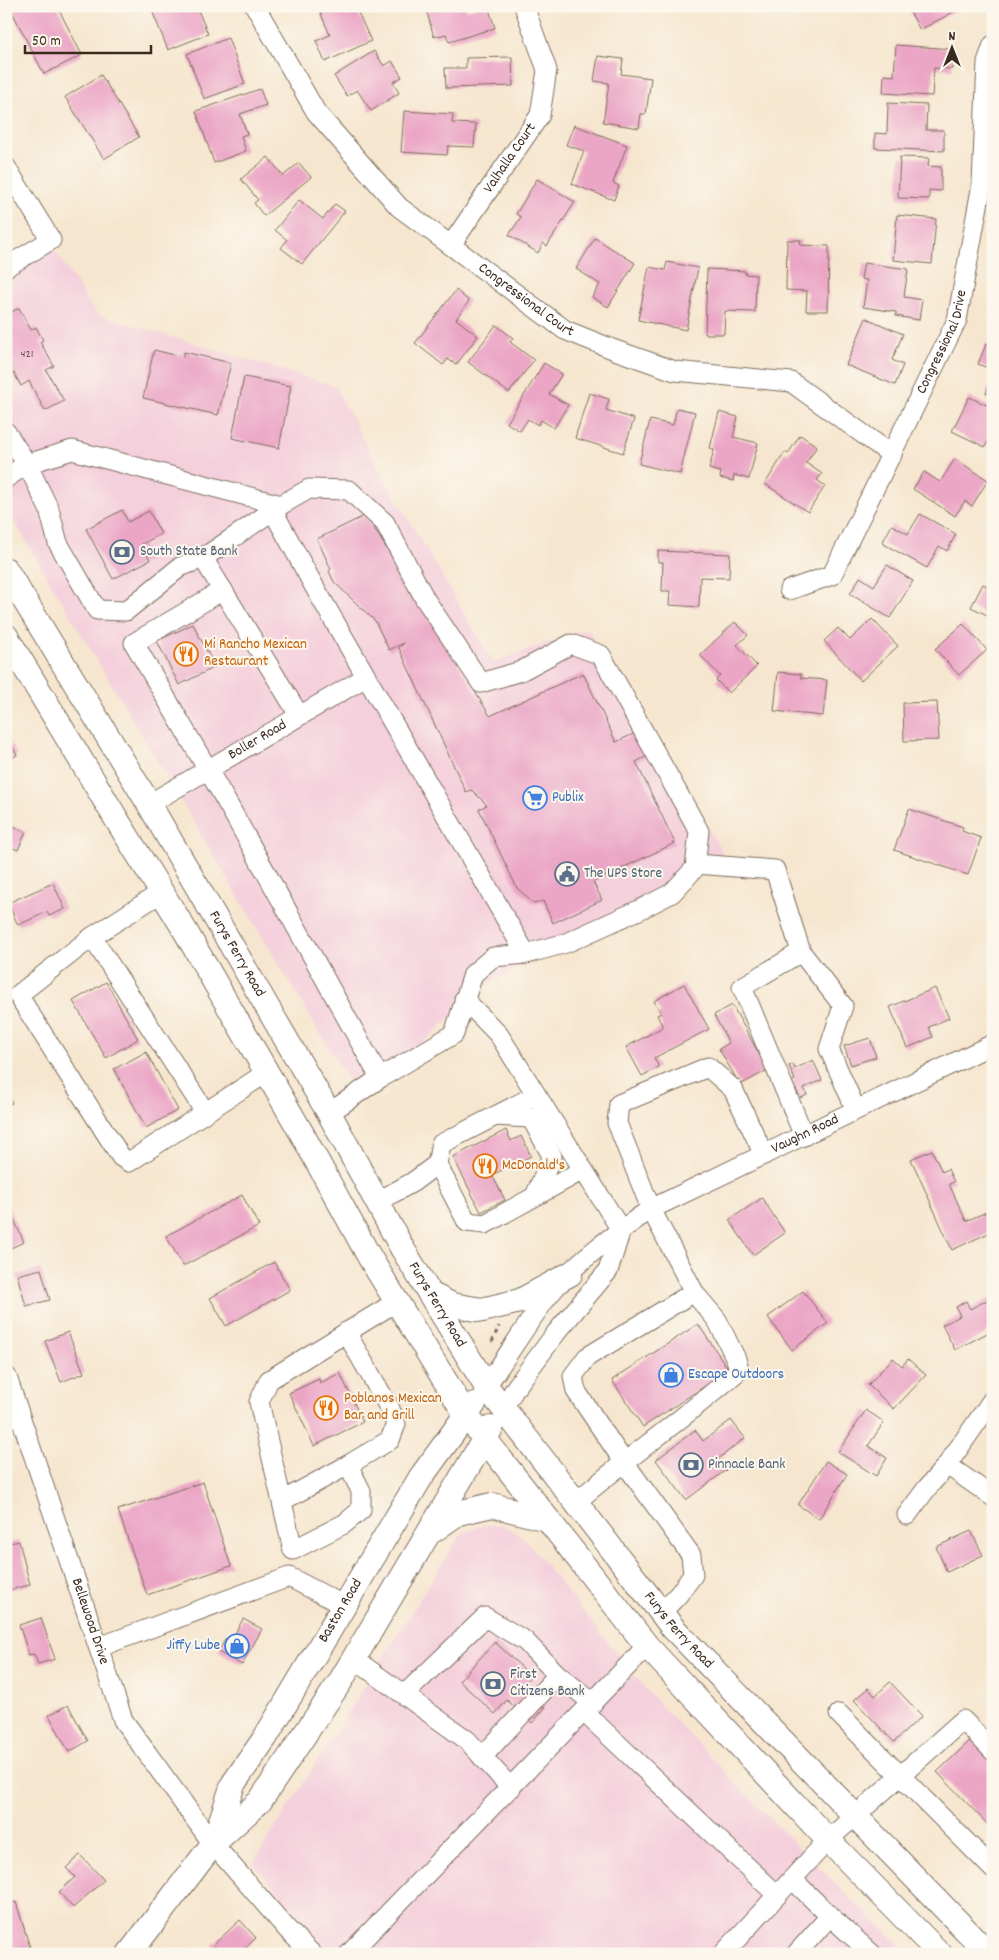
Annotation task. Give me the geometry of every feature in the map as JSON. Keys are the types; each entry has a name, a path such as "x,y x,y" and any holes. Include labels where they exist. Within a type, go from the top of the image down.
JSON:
{"main road":[{"name":"Furys Ferry Road","path":"6,570 149,804 329,1113 402,1248 486,1386 674,1628 988,1954"},
{"path":"6,636 162,892 301,1132 370,1258 466,1415 647,1646 828,1840 940,1954"},
{"path":"430,1294 452,1306 482,1310 520,1301 570,1274"},
{"name":"Baston Road","path":"213,1844 233,1784 266,1738 421,1477 486,1386"},
{"name":"Baston Road","path":"129,1954 213,1844 260,1801 354,1659 503,1409"},
{"path":"428,1534 458,1513 492,1505 546,1519"}],"street":[{"name":"Congressional Court","path":"255,6 316,112 399,207 566,330 675,371 791,382 892,455"},
{"name":"Valhalla Court","path":"451,246 540,114 548,70 524,6"},
{"name":"Congressional Drive","path":"789,590 832,575 957,320 982,184 987,62 993,45"},
{"path":"6,168 51,240 6,267"},
{"path":"6,432 28,464 50,509 58,543 97,610 126,611 180,567 203,558 308,489 349,490 385,523 425,599 481,683 522,671 571,644 601,655 699,831 695,868 672,893 566,943 526,954 493,957 473,974 454,1034 380,1078 329,1113"},
{"path":"6,478 28,464 72,450 277,508 366,677 526,954"},
{"path":"203,558 299,715"},
{"path":"223,590 134,643 208,770 380,1078"},
{"name":"Boller Road","path":"149,804 366,677"},
{"path":"696,864 775,870 801,952 843,1006 829,1049 856,1110"},
{"path":"162,892 92,937 18,995 121,1157 129,1162 266,1073"},
{"path":"92,937 206,1112"},
{"path":"801,952 742,987 804,1136"},
{"path":"464,1000 499,1035 620,1230 608,1271 556,1333 516,1386 503,1409"},
{"name":"Vaughn Road","path":"486,1386 550,1294 586,1257 620,1230 651,1209 993,1044"},
{"path":"576,1502 739,1369 717,1320 694,1292 651,1209 616,1123 619,1104 708,1067 733,1089 764,1155"},
{"path":"536,1095 441,1144 437,1164 467,1222 485,1224 583,1170"},
{"path":"495,1116 531,1118 552,1156 535,1196"},
{"path":"377,1202 413,1182 437,1164"},
{"path":"661,1613 678,1596 693,1575 691,1555 576,1391 573,1376 587,1357 694,1292"},
{"path":"289,1577 293,1550 259,1402 269,1380 396,1302"},
{"path":"282,1501 390,1440 396,1424 390,1409 346,1332"},
{"name":"Bellewood Drive","path":"7,1377 123,1720 213,1844 286,1929 312,1954"},
{"path":"907,1516 927,1488 947,1465 993,1398"},
{"path":"293,1550 344,1524 362,1510 361,1491 348,1465"},
{"path":"947,1465 993,1497"},
{"path":"99,1647 289,1577 344,1605"},
{"path":"405,1694 485,1617 525,1641 588,1707 777,1895"},
{"path":"349,1954 647,1646"},
{"path":"354,1659 467,1740 511,1788"},
{"path":"482,1757 558,1675"},
{"path":"839,1714 993,1869"},
{"path":"728,1952 828,1840 856,1817 962,1720 993,1751"},
{"path":"792,1879 872,1954"},
{"path":"796,1954 830,1916"}],"path":[{"path":"492,1342 498,1331 501,1318"}],"shaded area":[{"path":"53,247 96,314 335,386 380,471 493,662 588,629 723,853 479,990 361,1102 6,508 6,274"},
{"path":"483,1525 503,1525 525,1539 647,1691 780,1829 910,1954 325,1954 327,1949 253,1863 461,1534"}],"building":[{"path":"13,6 57,6 82,55 44,74 10,8"},
{"path":"156,6 207,6 198,10 208,34 168,50 151,8"},
{"path":"332,6 355,6 371,41 325,62 316,41 330,35 320,12"},
{"path":"425,6 466,6 467,10 488,6 495,28 449,42 446,34 434,37"},
{"path":"907,6 957,6 959,9 920,30"},
{"path":"228,38 245,84 204,99 187,54"},
{"path":"896,45 953,49 952,69 934,68 932,96 883,93 884,75 894,76"},
{"path":"374,51 384,66 392,61 402,77 393,82 399,93 371,111 357,90 347,96 334,76"},
{"path":"598,56 623,59 621,74 651,78 646,114 641,114 639,128 603,122 609,83 594,81"},
{"path":"512,57 513,86 446,88 445,68 466,68 466,58"},
{"path":"101,75 139,137 104,159 65,97"},
{"path":"260,89 266,105 240,114 247,134 241,136 246,151 214,163 196,111"},
{"path":"888,103 927,105 926,130 944,130 944,151 875,148 875,133 887,134"},
{"path":"404,111 453,114 452,123 476,124 474,147 448,146 447,155 401,152"},
{"path":"574,125 627,145 613,183 619,186 614,200 572,184 584,151 566,145"},
{"path":"268,157 283,176 299,163 311,177 264,216 254,203 258,200 241,179"},
{"path":"900,157 929,158 928,166 941,167 941,191 929,190 929,199 898,198"},
{"path":"537,179 575,202 547,246 543,243 538,253 509,235 521,217 516,214"},
{"path":"299,200 323,219 335,204 345,211 302,264 281,248 287,240 275,230"},
{"path":"897,215 936,219 932,264 893,260"},
{"path":"595,238 635,263 608,307 592,297 600,284 576,269"},
{"path":"787,240 801,240 800,245 829,246 828,311 806,311 807,291 786,290"},
{"path":"667,262 698,268 686,330 638,320 649,267 665,270"},
{"path":"864,263 908,269 904,297 922,300 919,320 896,316 896,312 863,307 867,280 861,279"},
{"path":"707,269 745,271 745,274 756,275 755,312 725,311 724,334 705,334"},
{"path":"456,290 469,301 456,319 478,336 456,365 448,359 443,365 415,343"},
{"path":"19,308 31,330 36,327 43,340 40,342 54,366 46,370 64,401 45,411 29,381 21,386 14,373 8,376 6,373 6,315"},
{"path":"866,318 903,334 892,360 903,365 895,385 846,365"},
{"path":"496,325 513,338 510,342 534,360 509,393 468,362"},
{"path":"986,344 993,347 993,370 978,364"},
{"path":"154,350 183,357 184,352 231,363 218,415 143,398"},
{"path":"544,363 562,374 549,394 568,405 554,428 541,420 538,425 528,419 520,431 507,423"},
{"path":"244,377 291,386 279,448 232,438"},
{"path":"993,377 993,395 986,393"},
{"path":"589,393 609,399 606,410 634,419 623,453 575,438"},
{"path":"969,397 993,408 993,432 985,447 952,431"},
{"path":"677,408 695,412 680,474 639,464 650,420 673,425"},
{"path":"719,412 738,417 733,437 758,443 749,479 734,475 733,481 720,478 721,472 709,469 714,450 710,448"},
{"path":"800,435 817,446 806,463 822,474 817,480 825,486 808,512 765,484 785,452 788,454"},
{"path":"955,459 988,480 972,506 965,501 955,516 913,489 924,472 940,482"},
{"name":"South State Bank","path":"122,510 128,522 149,511 161,534 142,544 150,560 113,579 86,529"},
{"path":"920,514 956,534 947,551 939,546 927,568 882,543 892,525 908,534"},
{"path":"366,515 490,716 583,673 616,742 640,731 651,754 636,762 675,843 593,882 602,900 553,923 543,901 534,904 517,888 479,809 487,805 472,790 466,792 399,648 404,643 389,650 375,621 334,582 329,571 331,569 317,539"},
{"path":"658,551 730,554 729,578 700,577 699,607 669,605 670,591 662,591 663,562 658,562"},
{"path":"887,565 913,581 890,618 850,594 860,577 874,586"},
{"path":"983,584 991,588 993,584 993,618 971,607"},
{"path":"872,619 898,646 861,681 824,641 838,628 850,640"},
{"path":"735,622 748,635 737,645 757,666 729,693 716,680 720,676 700,655"},
{"name":"Mi Rancho Mexican Restaurant","path":"193,624 215,667 179,685 157,641"},
{"path":"963,624 987,650 959,675 935,649"},
{"path":"778,672 801,674 801,678 827,680 823,716 774,711"},
{"path":"937,702 939,740 904,741 903,703"},
{"path":"6,736 17,755 6,761"},
{"path":"909,809 963,827 962,831 981,838 968,875 894,850"},
{"path":"6,823 26,832 18,850 6,845"},
{"path":"53,883 65,909 49,916 47,912 18,925 8,903"},
{"path":"106,982 138,1039 106,1058 73,1001"},
{"path":"684,984 709,1029 654,1058 659,1067 642,1076 626,1047 663,1027 657,1015 661,1013 654,1001"},
{"path":"935,988 949,1018 929,1027 933,1037 907,1048 890,1007"},
{"path":"732,1005 768,1070 740,1085 719,1049 729,1043 714,1015"},
{"path":"870,1038 876,1057 851,1065 844,1046"},
{"path":"146,1052 178,1110 146,1128 114,1069"},
{"path":"813,1060 822,1080 804,1088 807,1095 801,1098 791,1082 795,1080 789,1066 793,1064 795,1069"},
{"path":"6,1091 12,1103 6,1106"},
{"name":"McDonald's","path":"506,1130 511,1141 521,1136 531,1156 492,1175 505,1200 481,1212 453,1157"},
{"path":"932,1150 942,1172 948,1169 954,1182 949,1184 966,1221 993,1209 993,1231 952,1250 911,1159"},
{"path":"242,1195 259,1226 183,1266 166,1236"},
{"path":"762,1198 785,1233 753,1255 729,1220"},
{"path":"6,1202 24,1242 6,1250"},
{"path":"274,1262 290,1290 226,1326 210,1298"},
{"path":"41,1269 50,1300 26,1306 17,1275"},
{"path":"803,1291 828,1323 792,1350 768,1317"},
{"path":"991,1298 993,1330 955,1350 942,1325 960,1316 956,1307 966,1301 970,1309"},
{"name":"Escape Outdoors","path":"698,1324 729,1370 643,1427 612,1380"},
{"path":"68,1332 84,1373 61,1382 45,1341"},
{"path":"893,1358 902,1366 908,1359 926,1375 894,1409 868,1385"},
{"name":"Poblanos Mexican Bar and Grill","path":"340,1373 363,1422 314,1446 289,1393 319,1379 320,1383"},
{"path":"866,1410 884,1422 868,1446 887,1458 876,1476 838,1452"},
{"name":"Pinnacle Bank","path":"731,1420 745,1438 718,1459 726,1470 686,1500 656,1460 695,1430 703,1441"},
{"path":"826,1461 847,1474 819,1519 798,1505"},
{"path":"203,1482 231,1566 147,1595 118,1510"},
{"path":"971,1531 983,1555 947,1572 936,1547"},
{"path":"19,1541 30,1585 8,1590 6,1544"},
{"path":"41,1618 55,1659 38,1664 34,1654 29,1655 19,1625"},
{"name":"Jiffy Lube","path":"243,1619 262,1629 242,1665 218,1652 226,1638 231,1641"},
{"name":"First Citizens Bank","path":"495,1642 531,1676 521,1686 545,1708 532,1723 507,1700 495,1714 459,1681"},
{"path":"890,1682 922,1716 894,1742 854,1700 868,1688 875,1696"},
{"path":"68,1705 88,1741 69,1752 49,1715"},
{"path":"973,1738 993,1760 993,1830 937,1772"},
{"path":"80,1855 104,1880 73,1908 59,1892 75,1877 66,1868"},
{"path":"16,1902 32,1954 6,1954 6,1905"},
{"path":"240,1920 256,1938 239,1954 221,1954 213,1945"}],"place":[{"name":"South State Bank","path":"122,552"},
{"name":"Mi Rancho Mexican Restaurant","path":"186,654"},
{"name":"Publix","path":"535,798"},
{"name":"The UPS Store","path":"567,874"},
{"name":"McDonald's","path":"485,1166"},
{"name":"Escape Outdoors","path":"671,1375"},
{"name":"Poblanos Mexican Bar and Grill","path":"326,1408"},
{"name":"Pinnacle Bank","path":"691,1465"},
{"name":"Jiffy Lube","path":"237,1646"},
{"name":"First Citizens Bank","path":"493,1684"}]}
